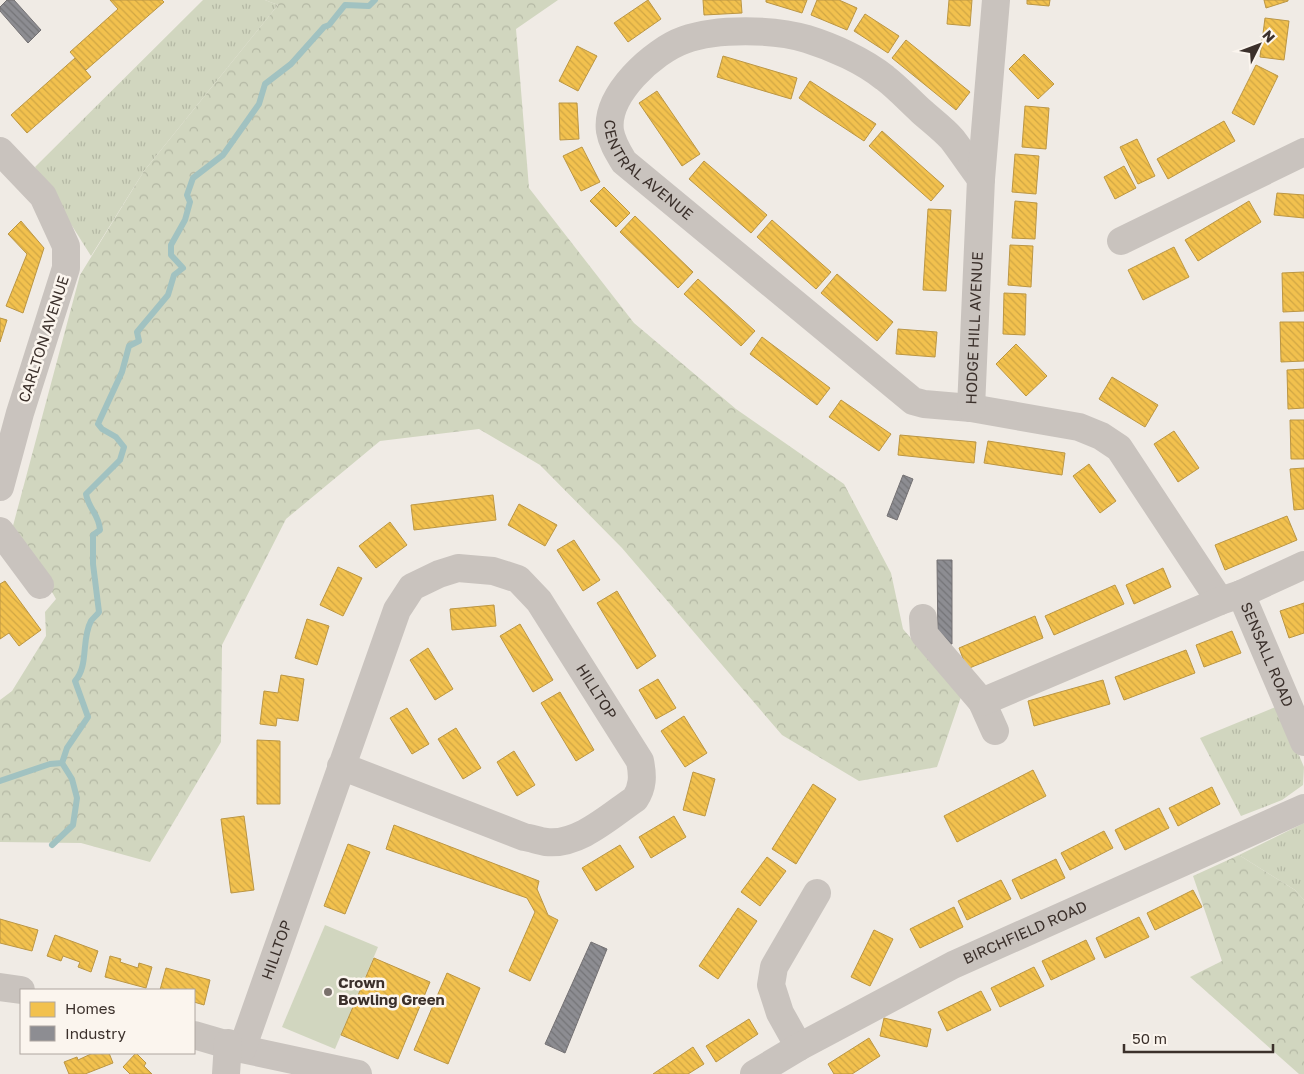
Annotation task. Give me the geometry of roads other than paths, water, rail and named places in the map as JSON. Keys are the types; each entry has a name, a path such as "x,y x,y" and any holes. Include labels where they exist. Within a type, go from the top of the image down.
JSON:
{"street":[{"name":"HODGE HILL AVENUE","path":"996,0 981,179 971,408 1079,427 1101,436 1119,448 1230,598"},
{"name":"CENTRAL AVENUE","path":"971,408 924,404 913,401 624,162 613,144 610,129 611,112 626,84 647,62 670,46 686,39 722,32 769,31 807,39 846,54 884,77 951,138 981,179"},
{"name":"CARLTON AVENUE","path":"0,151 43,196 66,246 66,268 20,413 0,487"},
{"path":"1133,228 1304,152"},
{"path":"0,531 40,585"},
{"path":"982,702 1304,566"},
{"name":"HILLTOP","path":"226,1074 342,766 397,610 412,587 439,574 458,568 493,571 518,579 539,601 640,761 643,776 641,791 635,800 578,837 563,842 546,842 524,836 342,766"},
{"name":"SENSALL ROAD","path":"1230,598 1304,742"},
{"path":"923,618 924,634 982,702 995,731"},
{"name":"BIRCHFIELD ROAD","path":"754,1074 799,1047 953,965 1304,808"},
{"path":"799,1047 780,1013 771,984 774,967 817,893"},
{"path":"0,987 20,990"},
{"path":"195,1034 235,1046 358,1074"}],"waterway":[{"path":"0,781 50,764 62,763 67,748 88,717 75,681 84,660 88,628 99,612 93,564 93,535 100,530 98,520 86,494 120,460 124,447 116,437 102,429 98,424 122,372 129,346 139,341 137,332 168,295 174,275 183,268 171,255 171,245 185,220 190,202 187,195 193,178 223,155 259,104 265,84 291,64 324,27 329,25 345,5 369,6 375,0"},
{"path":"52,845 73,825 77,798 72,779 62,763"}],"place":[{"name":"Crown Bowling Green","path":"328,992"}]}
